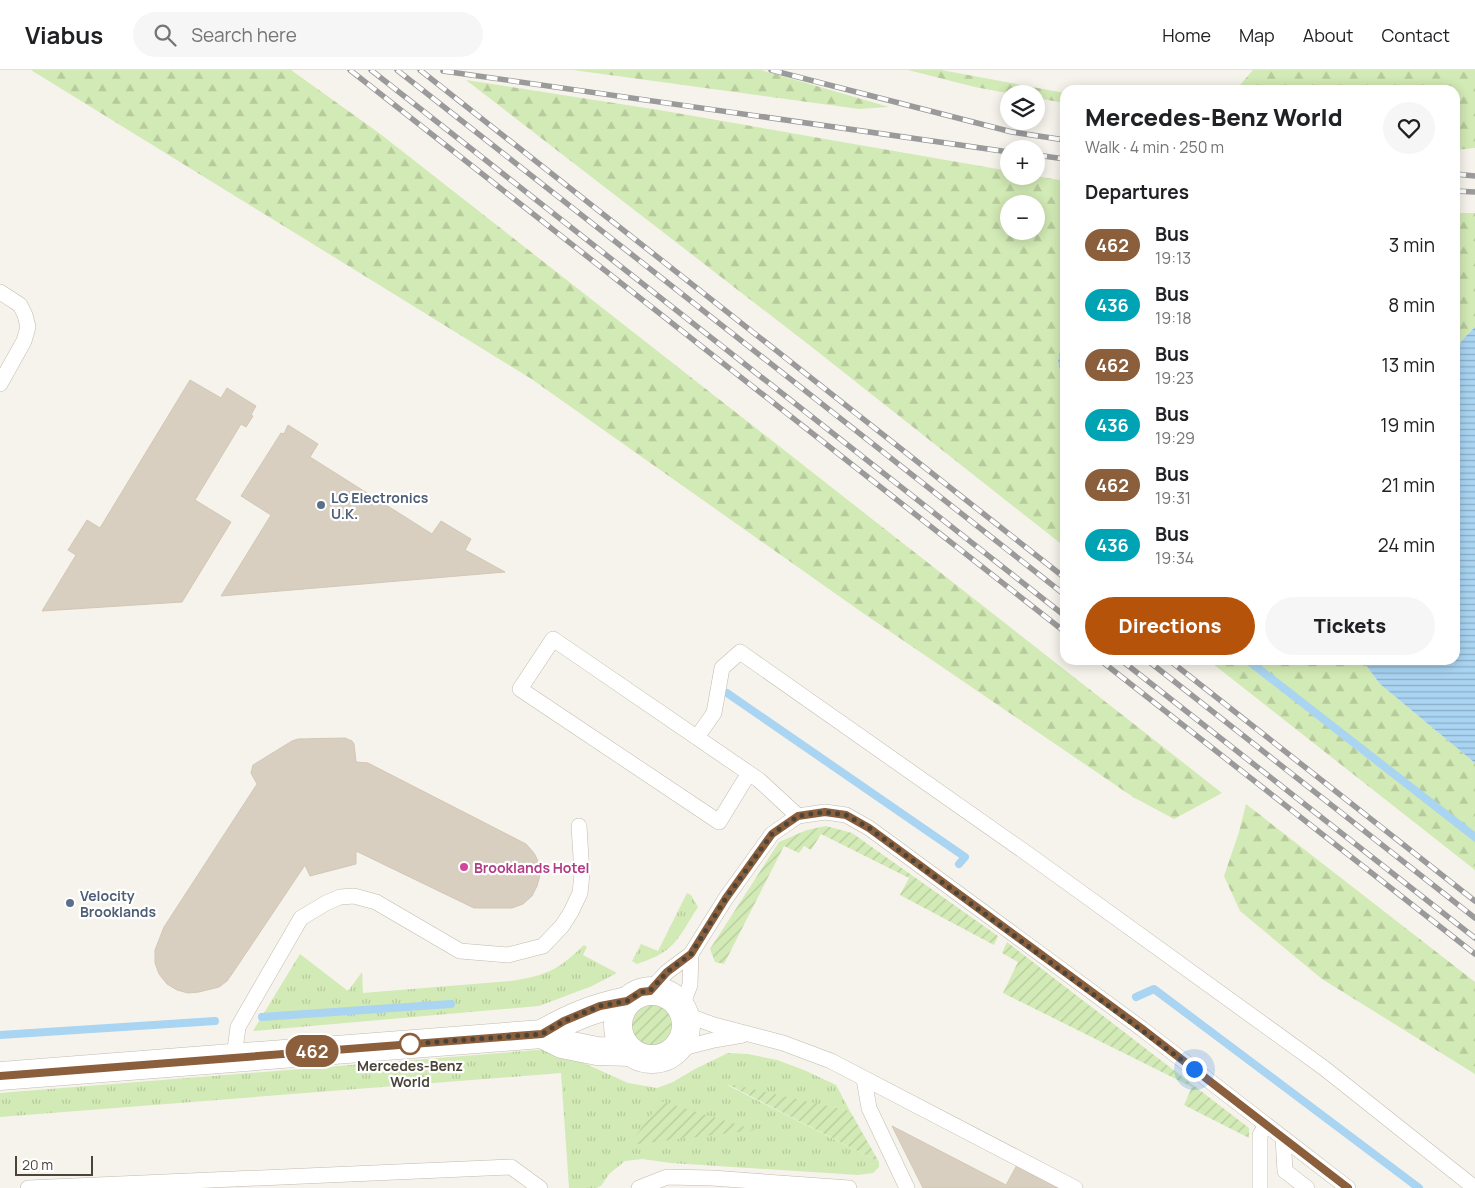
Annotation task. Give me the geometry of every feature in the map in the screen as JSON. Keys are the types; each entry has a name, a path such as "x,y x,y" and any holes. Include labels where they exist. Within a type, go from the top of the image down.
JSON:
{"street":[{"path":"0,1076 542,1034 564,1021 600,1006 638,996 659,992 668,995 676,1001 683,1011 686,1027 683,1039 676,1050 666,1056 654,1060 642,1058 631,1052 623,1044 618,1033 617,1022 620,1011 638,996"},
{"path":"542,1034 562,1044 596,1051 631,1052"}],"lane":[{"path":"0,292 20,304 28,327 24,341 0,384"},
{"path":"749,773 719,822 520,689 553,639 697,738 749,773 759,780 798,816"},
{"path":"697,738 714,713 722,668 740,652 1032,856 1300,1051 1475,1188"},
{"path":"638,996 691,954 726,898 772,834 798,816 825,812 846,815 869,828 1141,1028 1348,1188"},
{"path":"234,1057 238,1028 301,918 340,897 354,896 376,902 460,951 508,955 543,946 562,926 580,893 582,874 579,826"},
{"path":"691,954 690,985 683,1011 747,1034 783,1043 831,1061 1075,1188"},
{"path":"676,1050 747,1034"},
{"path":"864,1079 869,1108 901,1187"},
{"path":"1260,1188 1260,1134 1266,1125"},
{"path":"1282,1138 1285,1171 1307,1188"},
{"path":"28,1188 511,1167 540,1188"},
{"path":"640,1188 667,1177 712,1178 849,1188"}],"green space":[{"path":"31,70 291,70 379,133 1222,793 1174,819 1133,797 860,611 530,378"},
{"path":"573,70 761,70 889,107 859,109"},
{"path":"908,70 941,70 1022,85 1000,85 1000,92"},
{"path":"1253,70 1475,70 1475,148 1460,150 1460,85 1240,85"},
{"path":"466,80 659,110 1000,169 1000,185 1045,185 1045,178 1060,180 1060,350 1058,362 1060,370 1060,543 813,348"},
{"path":"1045,89 1060,92 1060,102 1045,100"},
{"path":"1460,213 1475,213 1475,327 1460,343"},
{"path":"1214,665 1366,665 1380,684 1475,763 1475,870"},
{"path":"1246,804 1475,982 1475,1074 1322,979 1240,911 1224,876"},
{"path":"826,826 852,833 998,936 994,945 900,895 909,878 821,834 811,850 804,846 799,853 784,846 724,964 715,962 710,949 779,842 807,830"},
{"path":"687,893 691,895 698,907 685,929 673,944 654,957 637,964 632,961 641,944 658,951"},
{"path":"1007,942 1249,1128 1249,1138 1184,1105 1192,1087 1003,993 1018,962 1002,953"},
{"path":"584,945 587,947 583,955 617,973 592,986 539,1006 253,1031 300,954 348,991 362,972 363,993 523,979 543,974 559,966"},
{"path":"646,1001 656,1001 668,1008 675,1020 675,1030 668,1042 656,1049 646,1049 638,1045 631,1038 627,1030 627,1020 631,1012 638,1005"},
{"path":"549,1049 628,1083 657,1088 673,1082 728,1053 748,1054 777,1060 836,1085 850,1111 727,1085 879,1162 879,1167 873,1173 858,1175 671,1163 642,1159 625,1161 609,1174 601,1186 596,1188 569,1188 561,1073 0,1117 0,1093"},
{"path":"725,1083 850,1111 879,1162"},
{"path":"661,1101 755,1130 629,1145"}],"water":[{"path":"1475,327 1475,763 1380,684 1366,665 1460,665 1460,343"},
{"path":"1060,350 1060,370 1058,362"}],"building":[{"path":"190,380 221,398 227,388 256,406 251,415 253,416 246,427 241,424 195,500 231,522 182,602 42,611 76,555 68,550 87,520 100,528"},
{"name":"LG Electronics U.K.","path":"288,425 318,444 310,457 432,534 441,521 471,539 465,550 505,572 221,596 271,515 241,496 281,433 284,434"},
{"name":"Brooklands Hotel","path":"345,738 354,744 356,762 368,763 526,844 534,853 539,863 540,875 532,896 523,904 512,908 474,908 356,851 356,864 310,876 305,865 227,981 219,987 188,993 177,990 167,984 159,974 155,963 155,950 164,927 257,784 251,773 253,765 298,739"},
{"path":"892,1126 1006,1185 1017,1165 1062,1188 923,1188"}],"waterway":[{"path":"1254,665 1475,837"},
{"path":"727,693 965,857 959,864"},
{"path":"1136,997 1154,989 1419,1188"},
{"path":"262,1017 451,1004"},
{"path":"0,1035 215,1021"}],"railway":[{"path":"350,70 1060,628"},
{"path":"371,70 1060,612"},
{"path":"397,70 1060,591"},
{"path":"420,70 1060,574"},
{"path":"771,70 1012,132 1060,139"},
{"path":"443,71 1000,151"},
{"path":"1045,156 1060,158"},
{"path":"1460,174 1475,176"},
{"path":"1460,191 1475,192"},
{"path":"1106,665 1475,954"},
{"path":"1127,665 1475,938"},
{"path":"1153,665 1475,918"},
{"path":"1175,665 1475,901"}],"bus line":[{"name":"462","path":"0,1076 542,1034 564,1021 600,1006 627,1001 641,992 650,991 667,972 691,954 726,898 772,834 798,816 825,812 846,815 869,828 1141,1028 1348,1188"}],"place":[{"name":"LG Electronics U.K.","path":"321,505"},
{"name":"Brooklands Hotel","path":"464,867"},
{"name":"Velocity Brooklands","path":"70,903"},
{"name":"Mercedes-Benz World","path":"410,1044"}],"route":[{"path":"410,1044 542,1034 564,1021 600,1006 627,1001 641,992 650,991 667,972 691,954 726,898 772,834 798,816 825,812 846,815 869,828 1194,1069"}]}
